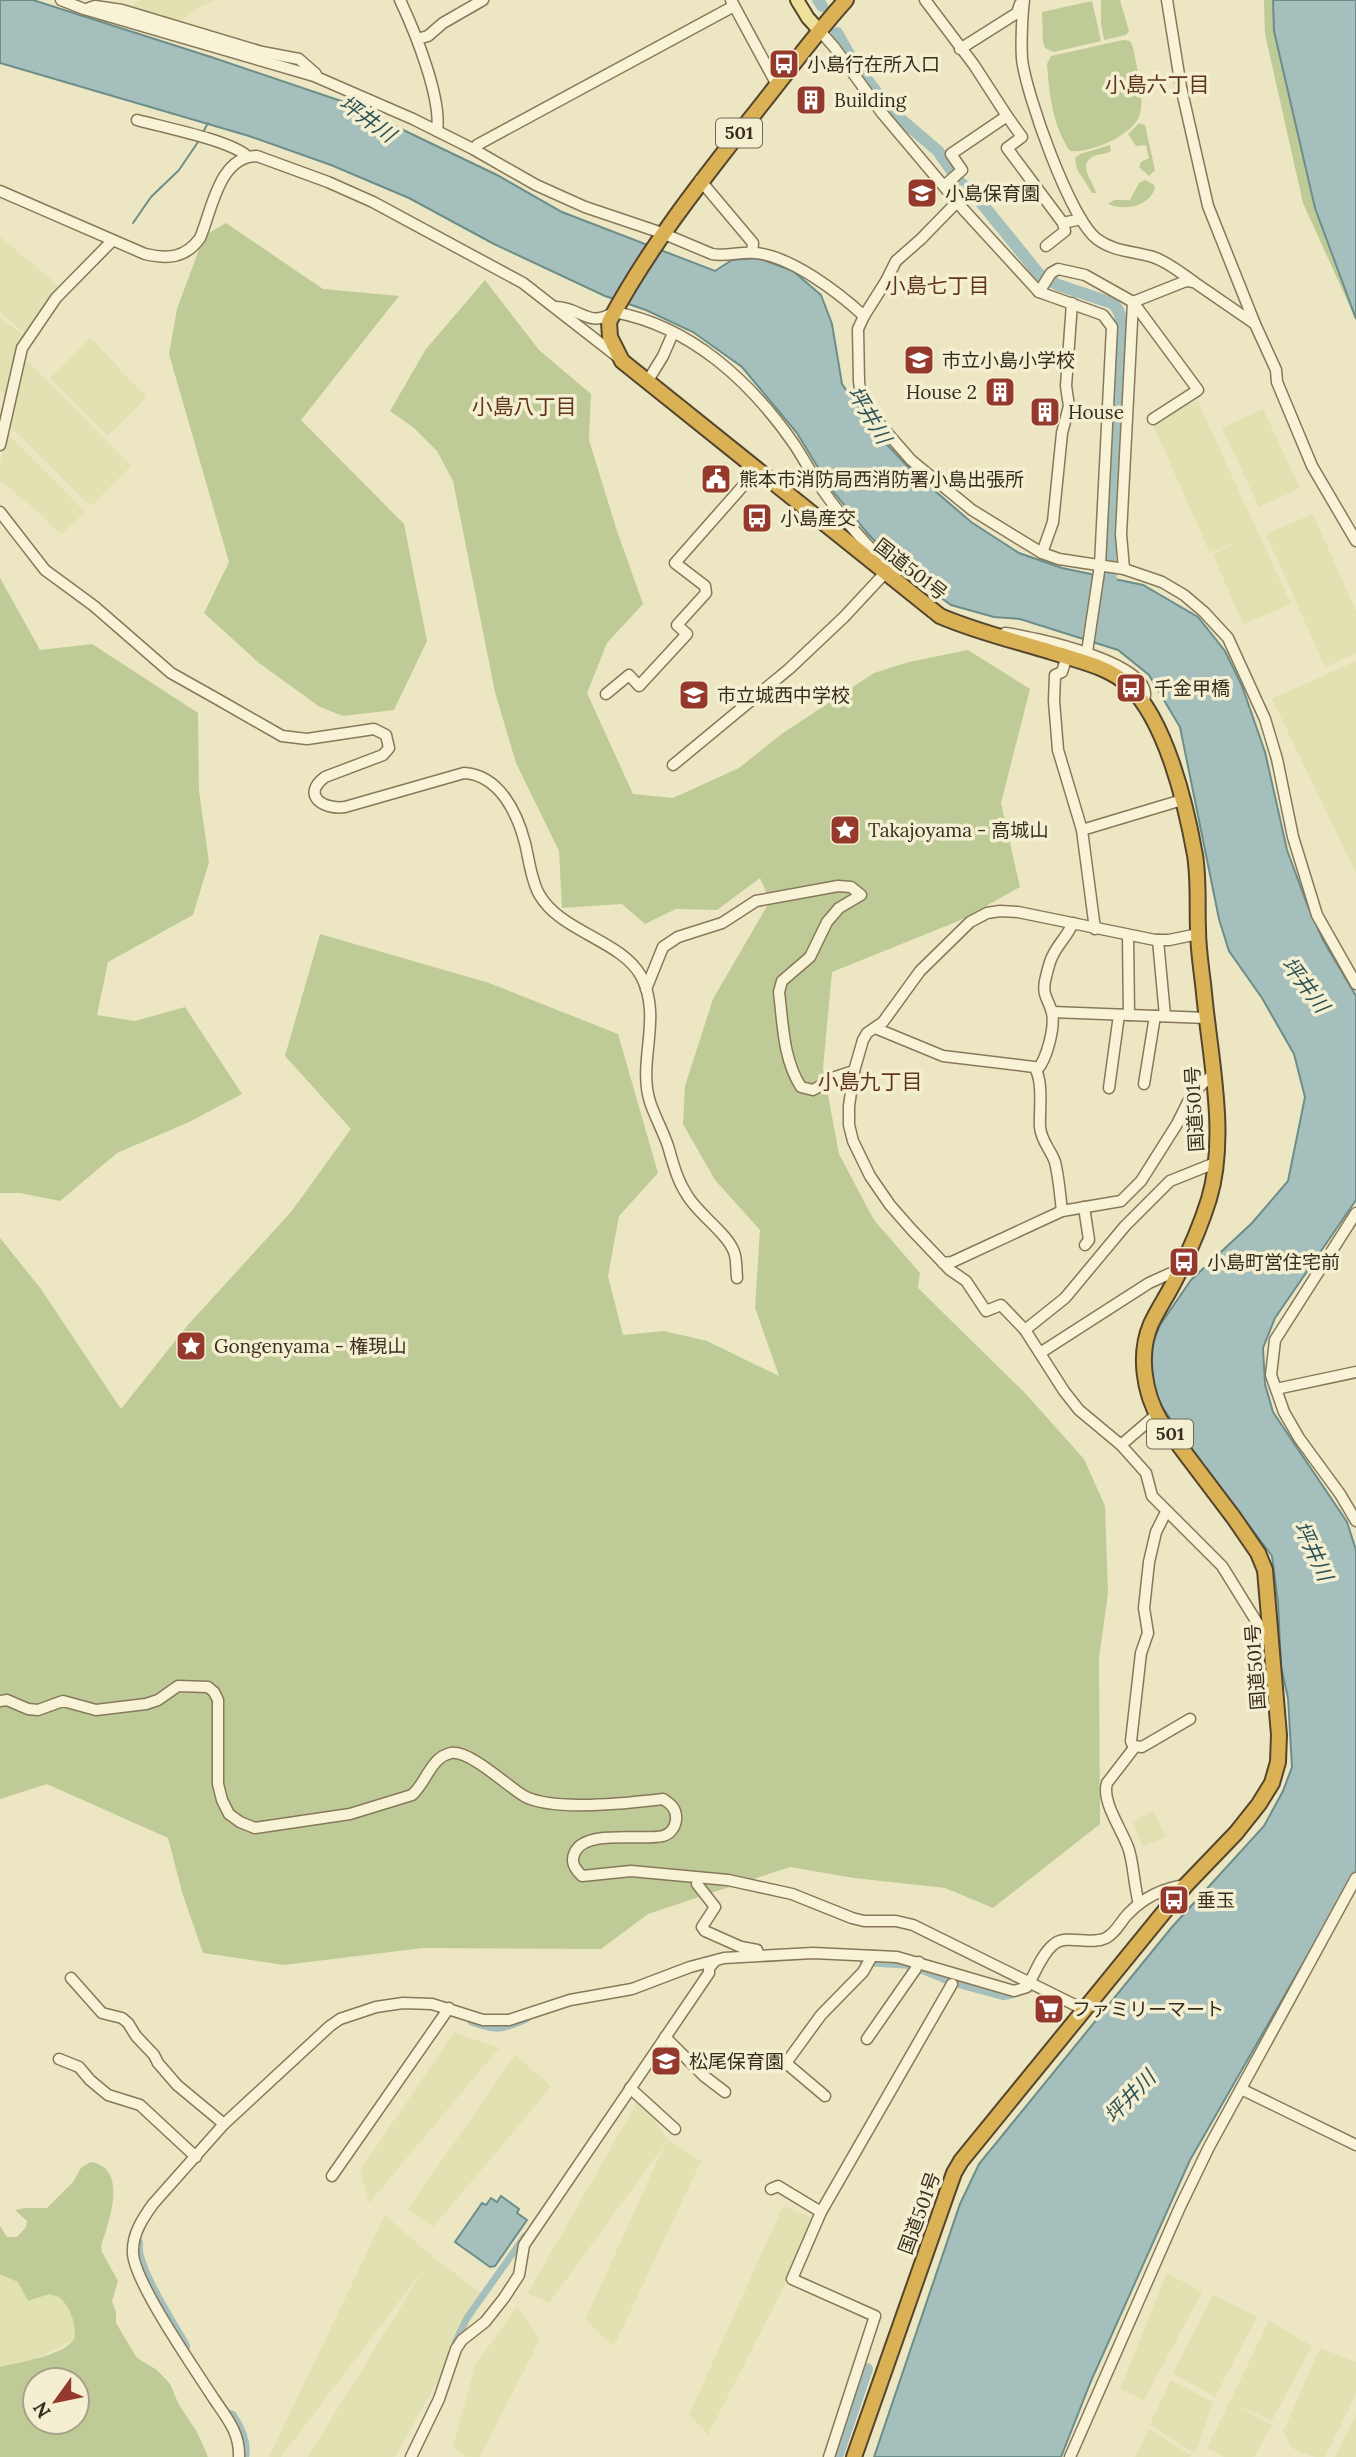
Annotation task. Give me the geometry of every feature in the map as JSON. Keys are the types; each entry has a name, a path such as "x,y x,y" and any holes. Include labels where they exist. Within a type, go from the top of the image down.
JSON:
{"highway":[{"name":"501","path":"615,310 661,235 700,180 846,0"},
{"name":"国道501号","path":"615,310 608,328 622,361 940,616 960,625 1067,656 1115,675 1127,684 1143,702 1160,731 1182,800 1195,856 1198,934 1213,1074 1217,1145 1210,1194 1204,1214 1181,1269 1151,1325 1144,1362 1151,1404 1258,1553 1265,1570 1279,1735 1278,1762 1272,1783 1259,1804 1236,1833 1186,1885 970,2149 954,2173 854,2457"}],"main road":[{"path":"797,0 807,18 819,30"}],"street":[{"path":"61,0 322,79 438,131 560,196 617,219 720,256 752,252 764,254 821,281 864,316"},
{"path":"400,0 417,39 440,117 438,131"},
{"path":"417,39 428,36 443,23 483,0"},
{"path":"925,0 974,65 1022,137 1007,148 1063,223 1065,231 1046,246"},
{"path":"960,49 1017,13 1023,0"},
{"path":"1023,0 1022,56 1039,126 1069,198 1090,233 1104,244 1153,257 1171,266 1255,324"},
{"path":"1167,0 1184,100 1208,206 1276,370 1277,382 1312,466 1356,541"},
{"path":"477,145 732,3 777,85"},
{"path":"819,30 882,113 957,202 1039,292 1103,315 1112,327 1101,567 1087,650"},
{"path":"944,186 962,170 951,154 1007,116"},
{"path":"137,120 237,149 247,156"},
{"path":"0,191 112,241 167,259 184,254 200,239 223,176 239,159 257,156 373,202 523,283 622,361"},
{"path":"700,180 753,243 752,252"},
{"path":"957,202 895,261 864,316 858,329 861,397 876,420 911,460 950,495 972,510 1042,553 1101,567 1122,568 1162,582 1184,595 1228,638 1265,719 1277,759 1293,837 1317,915 1356,984"},
{"path":"1063,223 1081,219"},
{"path":"0,444 22,348 56,298 112,241"},
{"path":"1039,292 1051,273 1058,270 1085,275 1133,302 1198,390 1153,419"},
{"path":"1133,302 1186,281 1194,282"},
{"path":"1122,568 1121,534 1133,302"},
{"path":"1042,553 1053,522 1062,433 1069,405 1066,386 1072,303"},
{"path":"556,307 563,307 589,318 606,317 615,310 634,316 673,332 716,359 747,386 794,444 823,491 884,562 937,607 949,614 991,628 998,635 1023,635 1087,650 1136,679 1146,692 1143,702"},
{"path":"647,382 663,356 673,332"},
{"path":"606,694 629,675 639,687 687,634 677,625 706,593 705,586 676,563 757,470"},
{"path":"0,512 45,570 94,606 171,673 219,701 282,736 307,738 374,729 386,735 389,748 383,755 325,776 317,783 314,788 316,797 326,806 345,807 464,773 481,775 496,785 517,822 537,892 544,903 554,914 594,937 631,965 641,978 646,989 652,1032 646,1083 650,1102 686,1194 735,1252 737,1278"},
{"path":"1101,532 1121,534"},
{"path":"673,765 789,669 844,617 885,573"},
{"path":"1067,656 1062,672 1055,675 1058,750 1082,830 1095,929"},
{"path":"1082,830 1182,800"},
{"path":"646,989 663,947 678,937 722,923 756,901 838,886 851,887 860,895 839,908 827,922 810,957 782,981 779,992 789,1061 801,1087 813,1090 854,1070"},
{"path":"1198,934 1158,940 1018,912 1000,911 987,913 970,922 930,961 883,1022 867,1032 854,1070 849,1125 862,1161 890,1205 943,1264 966,1281 986,1311 1001,1305 1025,1330 1079,1410 1121,1445 1146,1473 1152,1496 1222,1566 1271,1646"},
{"path":"1062,1212 1054,1161 1042,1139 1037,1070 1042,1064 1049,1043 1052,1012 1044,997 1044,985 1052,955 1067,937 1073,923"},
{"path":"1109,1088 1124,1015 1128,935"},
{"path":"1144,1084 1160,1016 1158,940"},
{"path":"1052,1012 1206,1018"},
{"path":"874,1028 943,1056 1032,1067 1037,1070"},
{"path":"943,1264 1062,1212 1121,1201 1148,1170 1192,1094 1213,1074"},
{"path":"1025,1330 1065,1298 1125,1226 1170,1181 1215,1163"},
{"path":"1084,1207 1089,1240 1085,1245"},
{"path":"1356,1213 1275,1340 1271,1376 1284,1412 1298,1438 1356,1521"},
{"path":"1040,1353 1149,1283 1181,1269"},
{"path":"1276,1389 1356,1372"},
{"path":"1121,1445 1157,1414"},
{"path":"1134,1748 1131,1741 1141,1653 1148,1633 1144,1608 1149,1562 1156,1532 1166,1512"},
{"path":"0,1701 7,1700 28,1709 38,1710 63,1701 96,1710 146,1704 158,1700 178,1686 208,1687 215,1692 218,1700 218,1784 222,1800 229,1814 255,1828 350,1814 412,1795 420,1788 435,1763 444,1755 455,1752 470,1758 526,1797 540,1802 610,1806 663,1799 676,1811 673,1830 664,1836 624,1836 585,1842 574,1853 572,1861 575,1869 582,1876 631,1871 728,1880 792,1894 864,1921 897,1921 1030,1981 1085,2010"},
{"path":"1134,1748 1142,1748 1190,1719"},
{"path":"1134,1748 1105,1789 1116,1825 1129,1850 1139,1904"},
{"path":"1070,2457 1209,2147 1356,1878"},
{"path":"697,1884 715,1907 704,1922 702,1927 705,1931 741,1947 757,1950 758,1955"},
{"path":"239,2457 236,2432 178,2343 142,2279 133,2253 137,2230 143,2218 224,2124 340,2019 376,2007 403,2003 432,2004 483,2020 509,2020 570,2000 632,1989 690,1967 758,1955 813,1953 871,1959 897,1957 917,1966 1014,1991 1022,1990 1055,1942 1102,1940 1116,1930 1126,1915 1139,1904 1167,1888 1186,1885"},
{"path":"825,2096 786,2063 821,2015 863,1972 871,1959"},
{"path":"411,2457 434,2411 456,2349 462,2340 485,2322 505,2298 519,2275 524,2245 715,1961"},
{"path":"867,2039 917,1966"},
{"path":"71,1978 102,2013 122,2018 128,2023 177,2084 224,2124"},
{"path":"830,2457 875,2316 792,2279 821,2212 952,1984"},
{"path":"332,2176 448,2009"},
{"path":"666,2037 704,2076 725,2092"},
{"path":"59,2059 79,2067 108,2095 140,2105 196,2157"},
{"path":"631,2088 675,2129"},
{"path":"1241,2089 1356,2145"},
{"path":"771,2189 778,2186 821,2212"}],"green space":[{"path":"141,0 216,0 200,7 178,23 130,10 132,5"},
{"path":"1101,0 1120,0 1129,31 1126,35 1104,40"},
{"path":"1264,0 1273,0 1274,31 1315,208 1356,320 1303,203 1265,34"},
{"path":"1092,1 1101,41 1054,52 1045,48 1042,12"},
{"path":"1123,40 1130,41 1133,47 1141,90 1140,114 1130,129 1111,141 1089,149 1070,151 1056,121 1047,64 1051,56"},
{"path":"1139,123 1145,125 1155,170 1149,176 1139,167 1141,162 1149,158 1146,145 1136,146 1128,134"},
{"path":"1110,145 1111,151 1094,156 1086,164 1096,193 1092,193 1077,169 1075,158"},
{"path":"1145,180 1154,185 1155,189 1141,204 1122,207 1108,204 1114,200 1130,200 1139,183"},
{"path":"226,223 323,289 399,296 301,420 404,524 427,641 394,710 343,716 320,707 259,663 204,613 229,562 169,354 177,309 204,236"},
{"path":"0,237 59,286 26,334 0,313"},
{"path":"485,280 539,350 591,394 589,440 643,604 607,643 587,693 633,794 673,798 739,768 783,733 874,673 909,662 968,650 1030,689 1001,803 1020,887 961,920 832,972 823,1068 839,1154 874,1220 920,1273 918,1288 1025,1393 1084,1459 1105,1506 1108,1593 1099,1658 1100,1824 993,1908 945,1888 854,1878 790,1867 648,1914 601,1949 423,1948 284,1965 203,1953 182,1892 168,1838 47,1784 0,1799 0,1238 41,1289 121,1409 187,1326 291,1212 351,1129 285,1056 320,934 489,983 618,1034 658,1173 619,1216 608,1276 623,1335 664,1331 707,1341 779,1376 755,1308 760,1230 715,1180 683,1124 685,1086 713,999 770,901 760,878 717,910 676,909 645,924 622,904 562,908 559,851 516,763 495,692 453,481 437,451 414,428 390,411 426,349"},
{"path":"0,317 24,336 9,398 0,390"},
{"path":"90,338 147,397 107,436 50,378"},
{"path":"23,357 131,466 91,506 9,426"},
{"path":"1197,400 1291,604 1243,624 1213,555 1238,541 1210,553 1151,420"},
{"path":"1263,409 1300,488 1259,507 1222,428"},
{"path":"7,433 85,512 63,533 57,531 41,514 0,481 0,463"},
{"path":"1313,514 1356,611 1356,653 1325,667 1266,534"},
{"path":"0,578 40,650 92,644 198,713 199,791 209,862 193,915 108,962 97,1015 135,1021 185,1007 242,1094 189,1122 117,1153 60,1201 20,1193 0,1193"},
{"path":"1356,661 1356,873 1272,699"},
{"path":"1153,1810 1166,1837 1143,1847 1133,1823"},
{"path":"454,2032 499,2048 369,2203 360,2171"},
{"path":"516,2054 551,2087 433,2227 408,2209"},
{"path":"639,2099 668,2140 701,2161 614,2346 585,2320 665,2144 549,2303 528,2293"},
{"path":"90,2162 102,2166 110,2174 113,2198 101,2246 118,2281 112,2301 116,2323 137,2358 157,2370 170,2384 208,2457 0,2457 0,2367 53,2353 71,2343 75,2336 71,2313 59,2297 49,2294 28,2301 18,2282 0,2274 0,2226 7,2237 17,2237 26,2227 27,2221 15,2210 47,2208 73,2182 81,2168"},
{"path":"783,2206 818,2220 708,2435 689,2415"},
{"path":"385,2215 433,2257 485,2296 395,2457 308,2457 426,2266 281,2457 269,2457"},
{"path":"1167,2273 1202,2292 1144,2400 1120,2389"},
{"path":"0,2274 59,2297 72,2314 75,2336 72,2341 29,2362 0,2367"},
{"path":"1213,2295 1257,2317 1215,2397 1173,2373"},
{"path":"517,2306 540,2339 480,2457 465,2457 453,2446 475,2366"},
{"path":"1269,2321 1312,2346 1272,2420 1237,2406 1272,2425 1254,2457 1224,2457 1207,2448"},
{"path":"1320,2348 1356,2362 1356,2394 1325,2457 1315,2457 1293,2449 1283,2432"},
{"path":"1171,2380 1213,2402 1195,2454 1150,2424"},
{"path":"1356,2413 1356,2457 1335,2457 1355,2416"},
{"path":"1149,2429 1191,2455 1190,2457 1135,2457"}],"water":[{"name":"坪井川","path":"0,0 33,0 347,103 497,175 562,212 715,271 732,260 758,258 793,271 821,295 832,324 842,384 877,434 912,471 971,522 1019,553 1062,568 1143,585 1198,617 1225,651 1242,686 1265,752 1287,850 1323,940 1356,996 1356,1200 1275,1318 1263,1348 1265,1384 1273,1412 1347,1522 1356,1550 1356,1871 1190,2160 1091,2381 1061,2457 874,2457 960,2204 979,2164 1172,1927 1264,1826 1283,1791 1292,1767 1288,1698 1281,1667 1278,1602 1272,1556 1180,1434 1156,1397 1149,1353 1160,1325 1191,1280 1252,1223 1288,1181 1305,1097 1294,1054 1262,998 1229,951 1219,919 1180,727 1149,675 1118,650 1020,619 994,617 951,605 902,569 868,534 831,489 797,433 742,367 693,332 646,310 605,296 494,244 409,198 331,165 249,136 0,63"},
{"path":"1273,0 1356,0 1356,319 1315,208 1274,31"},
{"path":"501,2196 519,2209 517,2213 527,2220 495,2266 490,2267 455,2242 482,2203 486,2205 491,2198 497,2202"}],"waterway":[{"path":"818,0 822,6"},
{"path":"837,33 854,63 890,110 938,151 959,181 979,200 1039,274 1058,285 1112,303 1118,310 1121,338 1110,545 1111,592"},
{"path":"202,134 208,123"},
{"path":"133,223 151,197 179,170 200,139"},
{"path":"865,1960 910,1963 952,1980"},
{"path":"959,1982 1003,1994 1010,1993"},
{"path":"473,2020 499,2026 525,2017"},
{"path":"455,2343 467,2318 525,2236"},
{"path":"137,2243 137,2253 147,2280 184,2346"},
{"path":"837,2457 867,2369"},
{"path":"231,2416 243,2441 243,2457"}],"place":[{"name":"小島行在所入口","path":"784,64"},
{"name":"Building","path":"811,100"},
{"name":"小島保育園","path":"922,193"},
{"name":"市立小島小学校","path":"919,360"},
{"name":"House 2","path":"1000,392"},
{"name":"House","path":"1045,412"},
{"name":"熊本市消防局西消防署小島出張所","path":"716,479"},
{"name":"小島産交","path":"757,518"},
{"name":"千金甲橋","path":"1131,688"},
{"name":"市立城西中学校","path":"694,695"},
{"name":"Takajoyama - 高城山","path":"845,830"},
{"name":"小島町営住宅前","path":"1184,1262"},
{"name":"Gongenyama - 権現山","path":"191,1346"},
{"name":"垂玉","path":"1174,1900"},
{"name":"ファミリーマート","path":"1049,2009"},
{"name":"松尾保育園","path":"666,2061"}],"district":[{"name":"小島六丁目","path":"1157,85"},
{"name":"小島七丁目","path":"937,286"},
{"name":"小島八丁目","path":"524,407"},
{"name":"小島九丁目","path":"870,1082"}]}
